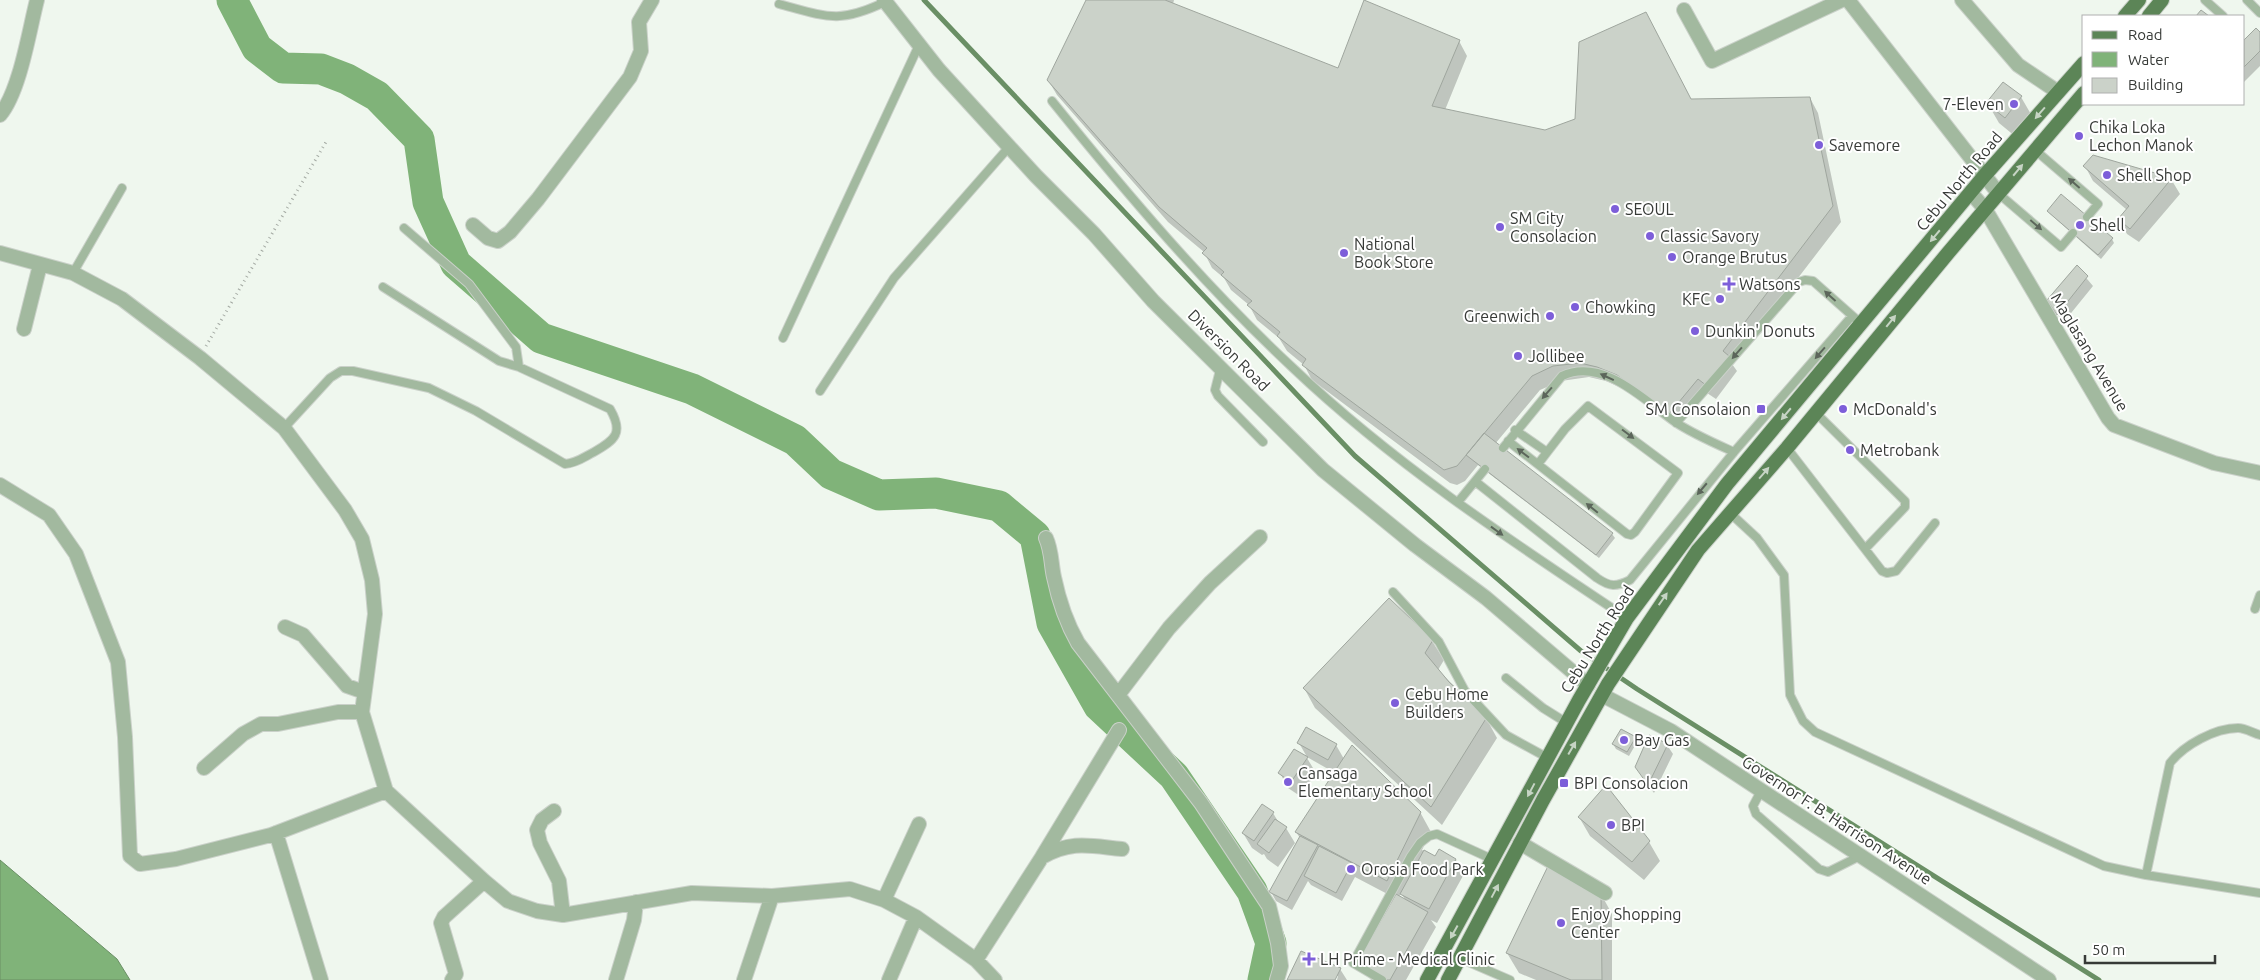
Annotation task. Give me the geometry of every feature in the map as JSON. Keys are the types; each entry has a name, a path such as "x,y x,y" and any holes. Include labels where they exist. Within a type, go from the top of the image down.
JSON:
{"main road":[{"path":"2125,15 2139,0"},
{"name":"Cebu North Road","path":"1427,980 1590,681 1627,618 1727,484 1857,320 2082,65"},
{"name":"Cebu North Road","path":"1448,980 1520,843 1605,689 1625,655 1698,550 1787,448 1815,412 2082,95"},
{"path":"1857,320 1878,337"}],"street":[{"path":"0,115 7,106 14,89 37,0"},
{"path":"473,225 488,238 498,241 510,232 538,199 630,77 641,51 638,22 652,0"},
{"path":"1684,10 1712,61 1842,0"},
{"path":"1848,0 1999,194"},
{"path":"1962,0 2018,65 2058,92"},
{"name":"Diversion Road","path":"885,1 919,45 1010,147 1094,234 1153,301 1221,366 1323,470 1415,545 1486,598 1590,681"},
{"name":"Maglasang Avenue","path":"1971,193 1985,209 2108,418 2114,425 2214,463 2260,473"},
{"path":"0,253 72,273 122,300 200,358 284,428 345,510 362,539 372,580 375,614 362,712 386,790 508,901 537,911 563,915 692,893 772,896 850,889 884,900 916,916 976,960 995,980"},
{"path":"24,329 40,265"},
{"path":"0,485 49,515 76,554 118,662 125,737 130,856 134,861 140,864 176,859 276,834 386,790"},
{"path":"1118,695 1169,628 1210,583 1260,537"},
{"path":"1046,538 1050,547 1054,576 1066,622 1078,643 1202,803 1269,906 1278,943 1280,966 1277,980"},
{"path":"285,627 303,635 347,686 364,692"},
{"name":"Governor F. B. Harrison Avenue","path":"1605,689 1671,730 1760,791 1862,855 2049,980"},
{"path":"204,768 243,734 261,724 278,724 338,712 362,712"},
{"path":"976,960 1042,858 1119,730"},
{"path":"554,811 542,820 537,830 540,843 559,881 563,915"},
{"path":"884,900 920,824"},
{"path":"276,834 321,980"},
{"path":"1520,843 1605,893"},
{"path":"1042,858 1058,848 1071,845 1122,849"},
{"path":"452,980 456,974 441,923 444,917 484,881"},
{"path":"744,980 772,896"},
{"path":"616,980 634,920 636,902"},
{"path":"889,980 916,916"}],"lane":[{"path":"2205,0 2222,15"},
{"path":"2247,0 2260,13"},
{"path":"779,4 828,17 862,13 885,1"},
{"path":"783,338 919,45"},
{"path":"1052,102 1119,184 1292,368 1410,468 1627,618"},
{"path":"820,391 894,278 1010,147"},
{"path":"2035,150 2098,204 2087,217"},
{"path":"72,273 122,188"},
{"path":"1999,194 2061,247 2073,234"},
{"path":"404,228 469,284 516,347 519,367"},
{"path":"1476,482 1597,578 1610,586 1617,586 1630,580 1734,452 1857,320 1813,281 1805,280 1799,282 1676,423"},
{"path":"284,428 330,378 341,372 353,371 429,388 476,411 565,464 575,463 609,444 616,434 617,424 610,409 519,367 499,361 382,287"},
{"path":"1221,366 1215,390 1218,396 1263,442"},
{"path":"1538,464 1583,409 1588,406 1677,470 1677,476 1631,535 1607,524 1538,464 1505,444 1562,376 1580,371 1604,375 1639,394 1676,423 1734,452"},
{"path":"1815,412 1905,501 1905,507 1865,549"},
{"path":"1515,430 1547,452"},
{"path":"1787,448 1882,571 1887,573 1896,570 1935,523"},
{"path":"1458,502 1485,470"},
{"path":"1730,513 1757,538 1784,576 1790,695 1803,721 1815,732 2104,866 2146,875 2260,893"},
{"path":"1393,592 1439,642 1465,691 1506,735 1548,758"},
{"path":"2255,609 2260,596"},
{"path":"1506,678 1544,708 1567,723"},
{"path":"2146,875 2170,763 2177,754 2208,736 2223,730 2239,728 2260,735"},
{"path":"1760,791 1753,806 1756,814 1819,869 1828,872 1862,855"},
{"path":"1382,980 1353,963 1398,878 1420,842 1429,836 1437,834 1494,860"},
{"path":"1459,958 1510,980"}],"path":[{"path":"200,358 326,142"}],"water":[{"path":"0,860 117,959 130,980 0,980"}],"building":[{"name":"SM City Consolacion","path":"1086,0 1165,0 1338,68 1364,0 1460,40 1432,106 1545,130 1575,119 1579,42 1646,12 1691,99 1810,97 1833,206 1723,351 1729,356 1707,386 1698,379 1669,414 1617,375 1580,363 1553,366 1532,376 1457,466 1444,470 1302,365 1306,359 1277,336 1280,332 1247,305 1252,301 1221,275 1224,272 1202,253 1207,248 1159,207 1047,80"},
{"path":"2201,10 2208,15 2197,15"},
{"path":"2256,28 2260,32 2260,51 2245,66 2245,39"},
{"path":"2003,82 2022,96 2005,118 1986,103"},
{"path":"2093,155 2172,178 2130,229 2118,219 2129,206 2083,166"},
{"name":"Shell","path":"2061,194 2113,238 2098,255 2047,211"},
{"path":"2077,265 2088,276 2057,315 2047,300"},
{"path":"1484,433 1613,533 1596,555 1466,455"},
{"name":"Cebu Home Builders","path":"1389,598 1433,640 1425,653 1449,682 1487,717 1431,807 1303,688"},
{"path":"1306,727 1337,744 1328,760 1297,743"},
{"name":"Bay Gas","path":"1621,729 1636,737 1627,752 1612,744"},
{"path":"1649,735 1668,744 1648,785 1635,767"},
{"path":"1352,745 1421,812 1387,881 1295,832"},
{"path":"1294,749 1308,757 1291,782 1278,773"},
{"path":"1606,785 1650,841 1632,862 1578,817"},
{"path":"1262,804 1274,812 1254,841 1242,833"},
{"path":"1275,819 1287,827 1269,853 1257,844"},
{"path":"1300,836 1318,845 1287,901 1269,892"},
{"path":"1319,846 1352,863 1336,893 1304,876"},
{"path":"1439,849 1456,859 1429,909 1400,894 1424,850 1435,856"},
{"name":"Enjoy Shopping Center","path":"1549,864 1601,894 1602,980 1571,980 1506,953"},
{"path":"1396,894 1428,912 1390,980 1387,980 1357,963"},
{"name":"LH Prime - Medical Clinic","path":"1301,951 1341,968 1335,980 1287,980"}],"waterway":[{"path":"232,0 257,48 283,68 321,69 347,79 377,96 419,139 428,202 456,264 541,338 692,389 795,440 831,474 879,495 936,493 999,506 1035,536 1052,623 1099,706 1174,776 1252,891 1271,943 1263,980"},
{"path":"924,0 1355,456 1581,651 1637,689 2099,980"}],"place":[{"name":"7-Eleven","path":"2014,104"},
{"name":"Chika Loka Lechon Manok","path":"2079,136"},
{"name":"Savemore","path":"1819,145"},
{"name":"Shell Shop","path":"2107,175"},
{"name":"SEOUL","path":"1615,209"},
{"name":"Shell","path":"2080,225"},
{"name":"SM City Consolacion","path":"1500,227"},
{"name":"Classic Savory","path":"1650,236"},
{"name":"National Book Store","path":"1344,253"},
{"name":"Orange Brutus","path":"1672,257"},
{"name":"Watsons","path":"1729,284"},
{"name":"KFC","path":"1720,299"},
{"name":"Chowking","path":"1575,307"},
{"name":"Greenwich","path":"1550,316"},
{"name":"Dunkin' Donuts","path":"1695,331"},
{"name":"Jollibee","path":"1518,356"},
{"name":"SM Consolaion","path":"1761,409"},
{"name":"McDonald's","path":"1843,409"},
{"name":"Metrobank","path":"1850,450"},
{"name":"Cebu Home Builders","path":"1395,703"},
{"name":"Bay Gas","path":"1624,740"},
{"name":"Cansaga Elementary School","path":"1288,782"},
{"name":"BPI Consolacion","path":"1564,783"},
{"name":"BPI","path":"1611,825"},
{"name":"Orosia Food Park","path":"1351,869"},
{"name":"Enjoy Shopping Center","path":"1561,923"},
{"name":"LH Prime - Medical Clinic","path":"1309,959"}]}
